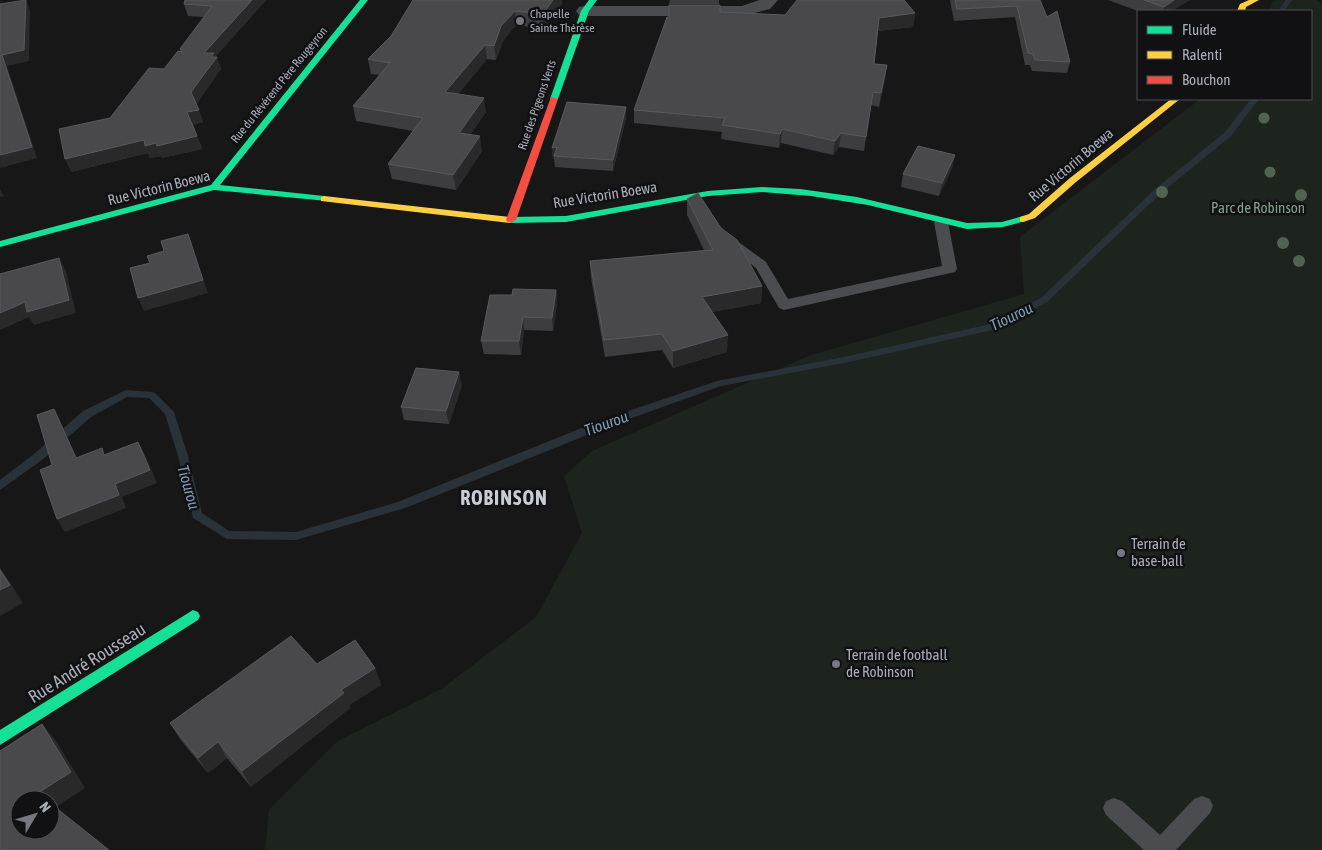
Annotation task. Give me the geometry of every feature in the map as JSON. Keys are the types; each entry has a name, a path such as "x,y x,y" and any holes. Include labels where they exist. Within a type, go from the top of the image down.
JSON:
{"street":[{"name":"Rue du Révérend Père Rougeyron","path":"214,187 364,0"},
{"path":"589,5 743,11 764,5 768,0"},
{"path":"1241,10 1243,6 1255,0"},
{"name":"Rue des Pigeons Verts","path":"511,220 589,5"},
{"name":"Rue Victorin Boewa","path":"0,244 214,187 511,220 572,218 722,190 787,191 880,204 942,222 975,228 1004,226 1032,216 1073,180 1175,100"},
{"name":"Rue André Rousseau","path":"0,738 193,616"}],"lane":[{"path":"698,195 708,210"},
{"path":"722,233 727,241 761,266 784,305 950,269 942,222"},
{"path":"1114,808 1161,850 1202,806"}],"green space":[{"name":"Parc de Robinson","path":"1277,0 1316,0 1322,3 1322,850 265,850 269,810 338,741 443,688 536,617 582,533 564,476 592,451 811,355 1024,294 1020,237 1199,100 1312,100 1312,10 1270,10 1272,3"}],"building":[{"path":"26,0 24,50 2,55 32,147 0,155 0,4"},
{"path":"185,0 252,0 204,53 214,53 211,57 217,57 191,92 199,110 187,112 197,136 157,146 156,143 145,146 144,140 65,159 59,129 110,118 149,68 164,69 178,51 183,52 180,49 212,6 184,4"},
{"path":"413,0 553,0 543,14 515,11 501,26 494,46 485,45 445,92 484,98 459,133 480,136 453,175 388,164 423,118 353,106 390,63 368,59 391,36"},
{"path":"797,0 904,0 915,13 879,18 874,64 887,65 881,93 873,92 866,137 841,133 835,141 782,129 780,134 722,125 725,118 634,110 667,17 669,17 669,5 720,5 720,12 785,15"},
{"path":"955,0 1040,0 1047,17 1057,11 1070,62 1035,60 1033,54 1028,53 1017,6 957,9"},
{"path":"1144,0 1174,0 1164,7"},
{"path":"567,102 626,107 613,160 554,156 557,147 552,148"},
{"path":"918,146 955,155 942,183 903,174"},
{"path":"698,193 721,228 737,240 762,286 702,297 728,335 673,351 662,334 604,340 590,261 713,250 687,199"},
{"path":"188,234 203,280 138,298 130,268 150,263 147,256 164,251 161,241"},
{"path":"59,258 69,300 27,312 25,302 0,313 0,274"},
{"path":"513,289 556,290 552,318 523,317 519,341 481,341 490,295 512,295"},
{"path":"416,368 459,372 446,411 401,407"},
{"path":"54,409 76,458 102,448 104,455 138,442 150,470 115,484 119,495 57,519 40,470 52,465 37,415"},
{"path":"0,570 10,585 0,590"},
{"path":"291,636 317,664 355,640 375,668 341,690 344,693 242,771 218,742 198,758 170,723"},
{"path":"42,724 71,772 43,790 10,790 10,840 60,840 60,811 109,850 0,850 0,751"}],"waterway":[{"name":"Tiourou","path":"1282,10 1289,0"},
{"name":"Tiourou","path":"0,486 38,457 87,414 126,393 152,395 169,412 183,456 197,515 227,535 296,536 401,505 603,424 720,383 849,359 989,328 1044,300 1157,192 1228,134 1254,100"}],"traffic: fast":[{"path":"214,187 364,0"},
{"path":"554,99 585,11 593,0"},
{"path":"0,244 214,187 324,199"},
{"path":"510,220 566,219 708,194 762,190 800,192 857,200 967,226 1003,225 1023,219"},
{"path":"0,738 193,616"}],"traffic: slow":[{"path":"1241,10 1243,6 1255,0"},
{"path":"1023,219 1032,216 1073,180 1175,100"},
{"path":"324,199 510,220"}],"traffic: jam":[{"path":"511,220 554,99"}],"place":[{"name":"Chapelle Sainte Thérèse","path":"520,21"},
{"name":"Terrain de base-ball","path":"1121,553"},
{"name":"Terrain de football de Robinson","path":"836,664"}],"district":[{"name":"ROBINSON","path":"504,498"}]}
